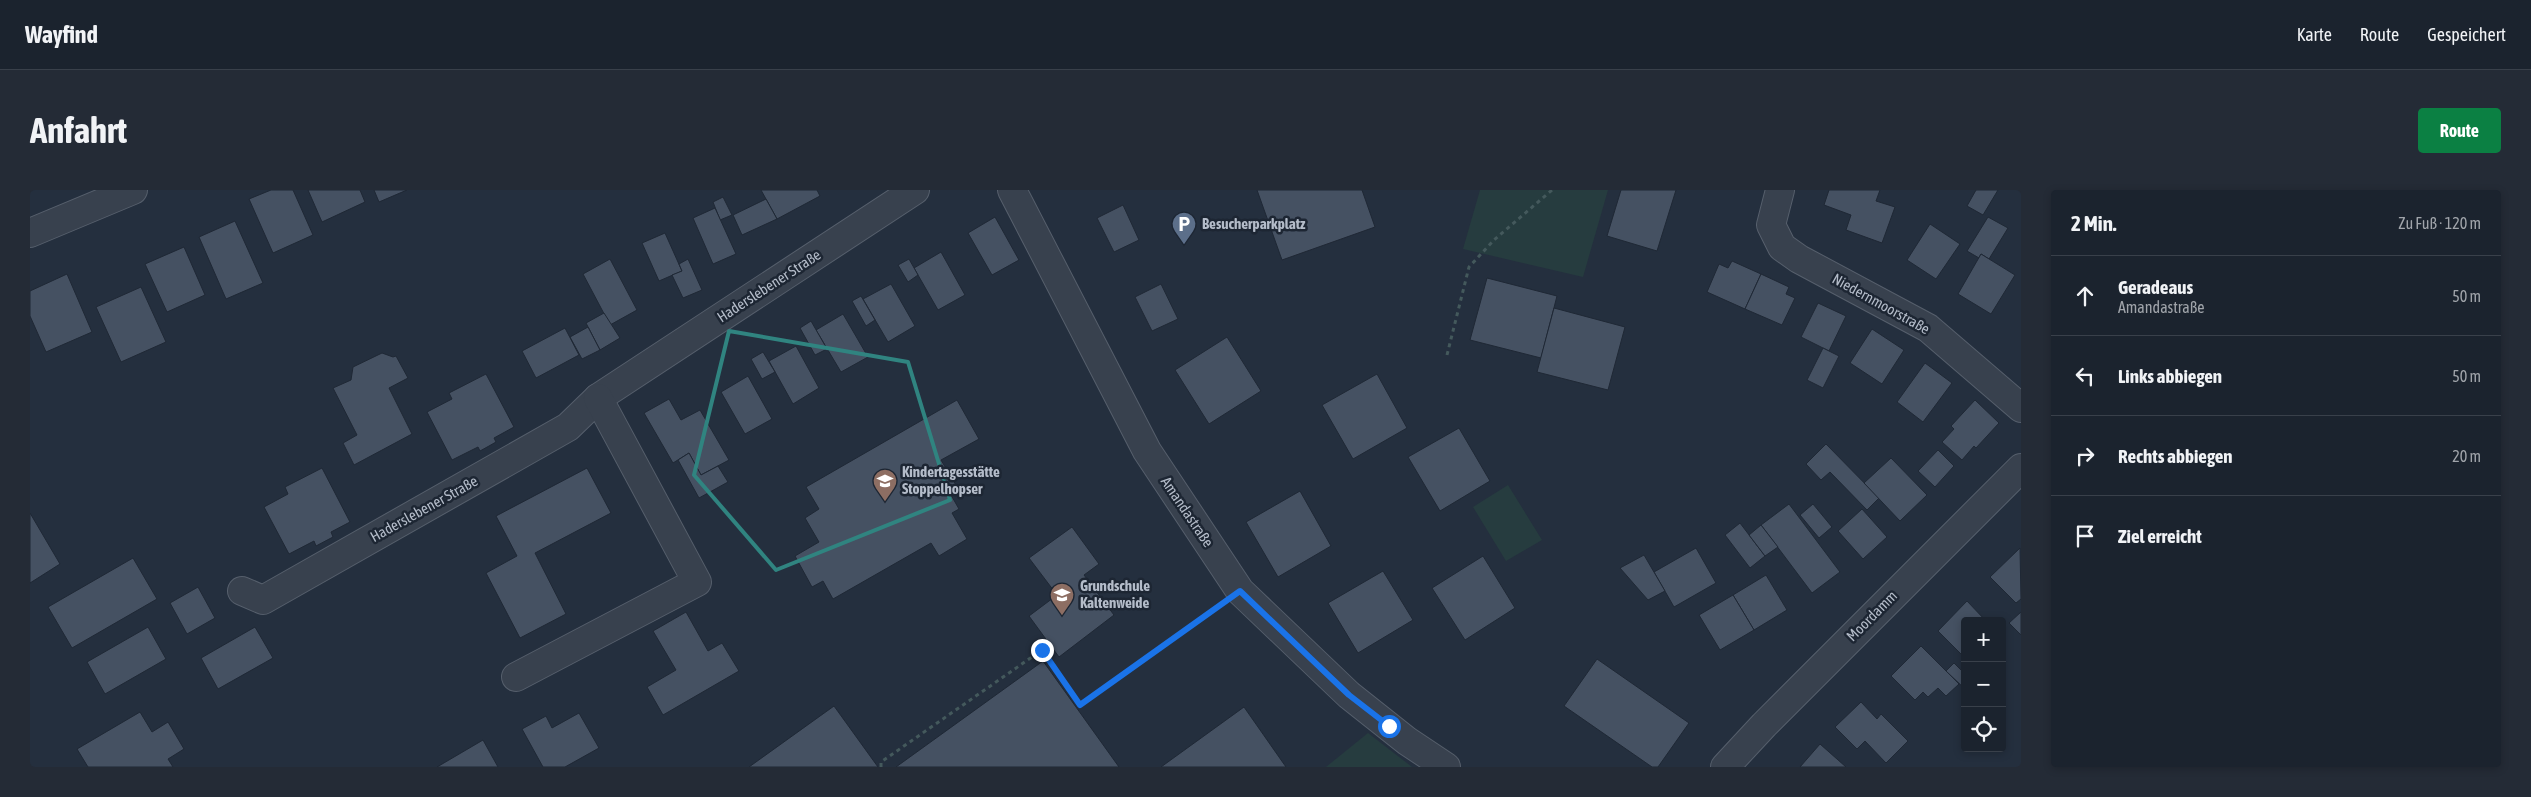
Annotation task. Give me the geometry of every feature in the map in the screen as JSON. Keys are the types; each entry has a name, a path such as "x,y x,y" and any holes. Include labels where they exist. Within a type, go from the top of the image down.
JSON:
{"street":[{"path":"30,233 133,190"},
{"name":"Haderslebener Straße","path":"242,591 263,600 568,427 598,398 915,190"},
{"name":"Amandastraße","path":"1012,190 1147,451 1240,591 1349,695 1407,741 1446,767"},
{"name":"Niedernmoorstraße","path":"1780,190 1771,225 1782,247 1799,259 1928,328 2021,408"},
{"path":"516,677 697,582 598,398"},
{"name":"Moordamm","path":"1725,767 1764,725 2021,468"}],"path":[{"path":"1447,354 1469,267 1494,240 1552,190"},
{"path":"881,767 881,762 1042,650 1080,705 1240,591"}],"highlighted area":[{"path":"729,331 908,362 950,500 776,570 694,475"}],"green space":[{"path":"1480,190 1608,190 1583,277 1463,249"},
{"path":"1508,485 1542,540 1506,561 1473,507"},
{"path":"1368,733 1412,767 1326,767"}],"building":[{"path":"271,190 293,190 313,235 273,253 249,199"},
{"path":"308,190 360,190 365,202 322,222"},
{"path":"374,190 407,190 379,202"},
{"path":"761,190 817,190 820,196 777,219"},
{"path":"1257,190 1362,190 1375,227 1282,260"},
{"path":"1621,190 1676,190 1657,251 1607,236"},
{"path":"1829,190 1880,190 1876,201 1895,207 1882,243 1846,230 1851,215 1824,205"},
{"path":"1976,190 1998,190 1983,215 1967,206"},
{"path":"723,197 732,215 720,220 713,202"},
{"path":"766,199 777,219 742,235 733,215"},
{"path":"1123,205 1139,240 1114,252 1097,218"},
{"path":"715,208 736,254 713,264 693,218"},
{"path":"995,217 1019,260 992,275 968,233"},
{"path":"1988,217 2008,228 1989,259 1981,254 1979,258 1967,251"},
{"path":"235,221 263,283 226,299 199,237"},
{"path":"1930,224 1960,244 1936,279 1907,260"},
{"path":"665,233 682,271 659,281 642,243"},
{"path":"184,247 205,295 167,312 145,264"},
{"path":"941,252 965,295 938,310 914,268"},
{"path":"1981,254 2015,275 1991,314 1958,294"},
{"path":"610,259 637,310 610,325 583,274"},
{"path":"688,259 702,290 683,298 672,275 682,271 679,264"},
{"path":"909,259 918,275 908,282 898,265"},
{"path":"1732,261 1761,274 1745,309 1707,292 1719,264 1728,268"},
{"path":"67,274 92,332 46,352 30,316 30,291"},
{"path":"1761,274 1789,287 1786,294 1795,298 1782,325 1745,309"},
{"path":"1487,278 1557,296 1541,358 1470,340"},
{"path":"891,284 915,326 888,342 863,299"},
{"path":"1161,284 1178,319 1152,331 1135,297"},
{"path":"141,287 166,342 121,362 96,307"},
{"path":"861,296 875,320 866,326 852,301"},
{"path":"1818,303 1846,316 1829,351 1801,337"},
{"path":"1554,308 1625,327 1608,390 1537,372"},
{"path":"604,313 620,338 600,350 586,323"},
{"path":"843,314 868,357 841,372 816,330"},
{"path":"811,321 827,349 815,355 800,328"},
{"path":"588,327 600,350 582,359 570,337"},
{"path":"565,328 579,355 536,378 522,351"},
{"path":"1872,329 1904,350 1882,384 1850,363"},
{"path":"1227,337 1261,391 1209,424 1175,370"},
{"path":"796,346 819,388 793,404 769,361"},
{"path":"1823,348 1839,356 1823,388 1807,380"},
{"path":"763,352 775,372 762,379 751,359"},
{"path":"382,353 393,357 396,356 408,378 389,388 412,434 354,465 343,443 357,435 333,388 351,380 353,367"},
{"path":"1925,363 1952,383 1923,422 1897,402"},
{"path":"486,374 514,427 494,438 496,442 480,451 478,447 452,460 427,412 452,399 449,393"},
{"path":"1377,374 1407,428 1353,459 1322,405"},
{"path":"748,376 772,419 745,434 721,392"},
{"path":"669,399 681,420 700,410 729,460 701,475 689,453 673,463 644,413"},
{"name":"Kindertagesstätte Stoppelhopser","path":"957,400 979,439 941,460 959,490 951,495 959,509 952,513 967,539 939,556 931,543 833,599 823,581 812,587 795,556 819,542 805,518 819,509 806,487"},
{"path":"1975,400 1999,423 1962,460 1942,442 1954,429 1951,426"},
{"path":"1459,428 1490,481 1440,511 1408,457"},
{"path":"1826,444 1879,498 1867,510 1830,472 1821,480 1806,464"},
{"path":"1938,450 1954,466 1935,487 1918,471"},
{"path":"689,453 701,475 718,466 728,482 699,498 678,460"},
{"path":"1891,458 1927,495 1900,521 1864,483"},
{"path":"322,468 350,522 331,532 333,537 316,546 314,541 289,554 264,507 288,494 285,487"},
{"path":"587,468 611,513 535,553 566,614 520,638 486,573 517,556 496,516"},
{"path":"1300,491 1331,546 1278,577 1246,522"},
{"path":"1789,504 1840,572 1812,593 1761,525"},
{"path":"1813,504 1832,527 1819,538 1800,515"},
{"path":"1862,509 1887,537 1863,559 1838,531"},
{"path":"30,513 60,564 30,583"},
{"path":"1740,523 1765,556 1750,568 1725,535"},
{"path":"1761,525 1778,547 1765,556 1749,535"},
{"path":"1072,527 1099,564 1084,575 1114,615 1059,657 1029,616 1057,595 1029,558"},
{"path":"1696,548 1716,583 1674,607 1654,572"},
{"path":"2020,548 2021,599 2016,603 1990,577"},
{"path":"1644,555 1665,591 1648,600 1620,568"},
{"path":"1483,556 1515,608 1465,640 1432,588"},
{"path":"133,558 157,599 72,648 48,607"},
{"path":"1383,571 1413,620 1358,653 1328,603"},
{"path":"1766,575 1787,610 1754,630 1733,595"},
{"path":"198,587 215,618 187,634 170,603"},
{"path":"1733,595 1754,630 1720,650 1699,615"},
{"path":"1967,601 1982,617 1961,617 1961,654 1938,631"},
{"path":"686,612 708,651 722,643 739,671 663,715 647,687 676,670 653,631"},
{"path":"2021,612 2021,635 2009,623"},
{"path":"148,627 166,659 105,694 87,662"},
{"path":"255,627 273,658 218,689 201,658"},
{"path":"1921,646 1959,684 1946,696 1938,688 1928,697 1923,692 1915,700 1891,676"},
{"path":"1597,659 1689,723 1658,767 1652,767 1564,706"},
{"path":"1043,661 1119,767 896,767"},
{"path":"1954,663 1961,670 1961,685 1946,671"},
{"path":"1861,702 1877,719 1881,714 1908,741 1886,763 1865,741 1857,749 1835,727"},
{"path":"834,706 878,767 749,767"},
{"path":"1244,707 1286,767 1161,767"},
{"path":"140,712 152,732 168,722 184,749 168,759 173,767 88,767 77,749"},
{"path":"579,713 599,748 565,767 543,767 522,729 546,716 552,728"},
{"path":"483,740 498,767 437,767"},
{"path":"1820,744 1846,767 1800,767"}],"place":[{"name":"Besucherparkplatz","path":"1184,245"},
{"name":"Kindertagesstätte Stoppelhopser","path":"885,502"},
{"name":"Grundschule Kaltenweide","path":"1062,616"}],"route":[{"path":"1042,650 1080,705 1240,591 1349,695 1389,726"}]}
